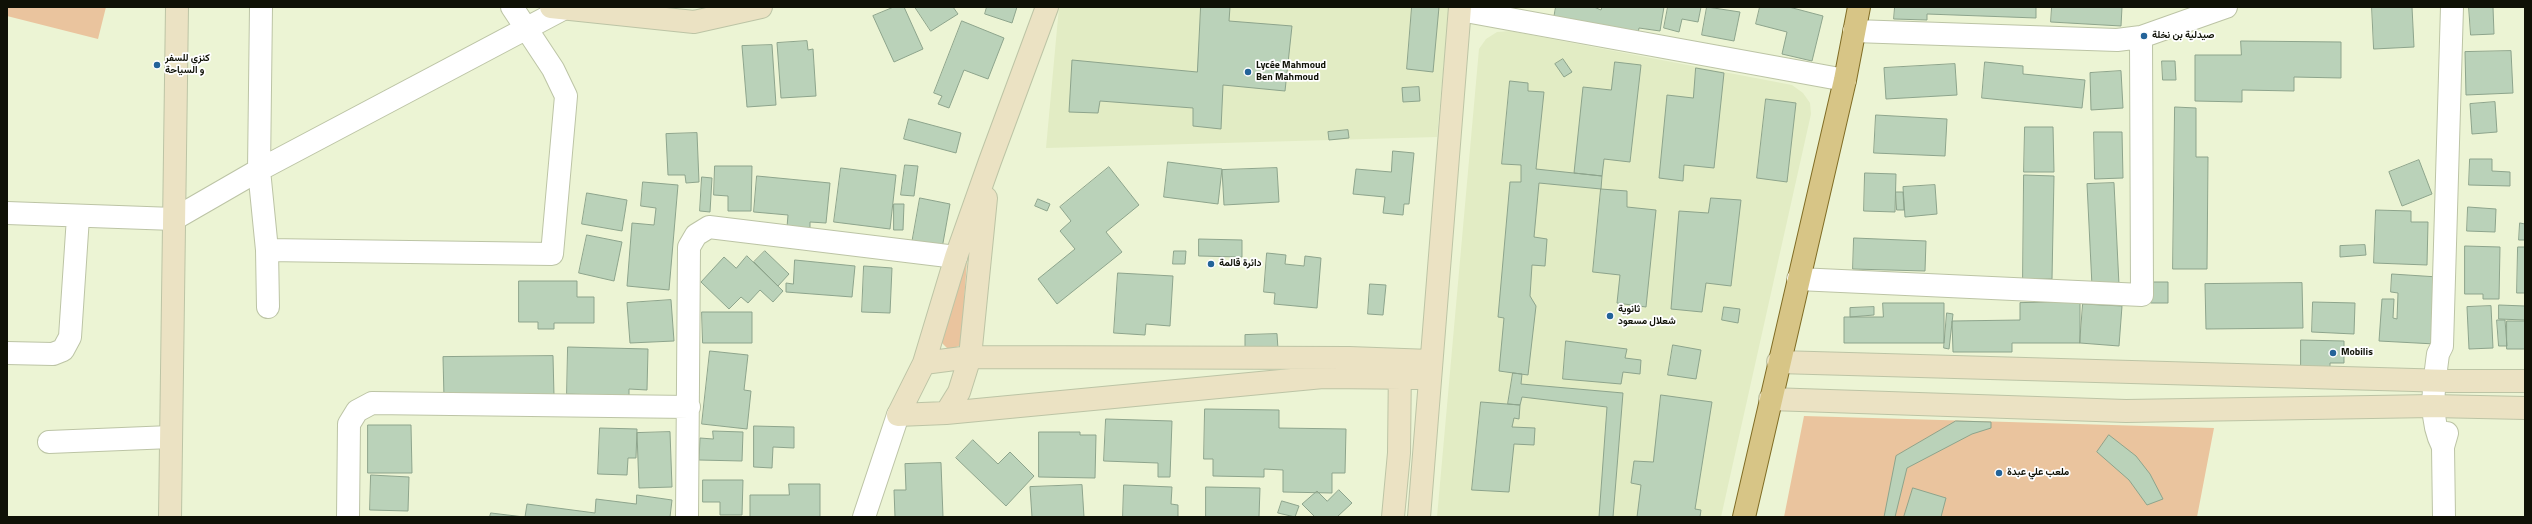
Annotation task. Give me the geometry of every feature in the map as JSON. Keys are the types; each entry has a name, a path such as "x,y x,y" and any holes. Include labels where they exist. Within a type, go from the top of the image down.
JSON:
{"main road":[{"path":"1744,517 1778,362 1844,80 1859,7"}],"street":[{"path":"170,517 177,7"},
{"path":"261,7 259,170 267,250 268,307"},
{"path":"267,250 552,254 566,96 528,30 512,7"},
{"path":"7,213 78,217 174,219 259,170 528,30 557,8 694,22 761,7"},
{"path":"864,517 898,415 924,363 956,257 1047,7"},
{"path":"1854,31 2117,40 2141,37 2226,7"},
{"path":"2444,517 2443,447 2438,438 2442,381 2446,355 2442,346 2452,7"},
{"path":"1419,517 1460,9 1844,80"},
{"path":"1798,279 2142,295 2141,37"},
{"path":"946,413 959,392 970,357 990,161"},
{"path":"7,353 53,354 63,350 70,337 78,217"},
{"path":"687,517 689,407 688,247 696,235 709,227 956,257"},
{"path":"924,363 970,357 1431,369"},
{"path":"1778,362 2442,381 2525,381"},
{"path":"898,415 946,413 1400,369"},
{"path":"1393,517 1399,453 1400,369"},
{"path":"1770,399 2126,411 2441,406 2525,408"},
{"path":"348,517 349,424 357,411 372,403 689,407"},
{"path":"49,442 171,437"}],"shaded area":[{"path":"7,7 106,7 98,39 7,16"},
{"name":"Lycée Mahmoud Ben Mahmoud","path":"1059,7 1449,7 1437,137 1046,148"},
{"name":"ثانوية شعلال مسعود","path":"1510,31 1792,85 1803,93 1810,103 1811,114 1721,517 1437,517 1479,49 1486,39 1497,32"},
{"path":"968,246 961,345 949,350 940,341"},
{"name":"ملعب علي عبدة","path":"1804,416 2214,428 2197,517 1784,517"}],"building":[{"path":"894,7 904,7 923,49 894,62 873,16"},
{"path":"915,7 953,7 958,14 931,31"},
{"path":"987,7 1017,7 1012,23 985,14"},
{"path":"1201,7 1230,7 1229,21 1292,26 1285,91 1223,85 1221,129 1193,126 1193,108 1100,101 1098,113 1069,112 1072,60 1197,72"},
{"path":"1412,7 1439,7 1433,72 1407,69"},
{"path":"1556,7 1594,7 1601,10 1602,7 1664,7 1660,31 1639,28 1638,33 1554,18"},
{"path":"1668,7 1701,7 1698,22 1682,19 1679,32 1664,28"},
{"path":"1707,7 1740,12 1734,41 1702,35"},
{"path":"1760,7 1789,7 1823,16 1812,61 1782,54 1787,32 1756,24"},
{"path":"1895,7 2036,7 2036,18 1927,14 1927,20 1894,19"},
{"path":"2052,7 2122,7 2121,26 2051,22"},
{"path":"2372,7 2412,7 2414,47 2374,49"},
{"path":"2469,7 2493,7 2494,34 2471,35"},
{"path":"962,21 1004,38 988,79 964,70 949,108 938,104 942,96 934,93"},
{"path":"807,41 808,50 813,49 816,96 781,98 777,43"},
{"path":"2241,41 2341,42 2341,78 2294,77 2294,91 2242,90 2242,102 2195,101 2195,55 2241,55"},
{"path":"772,45 776,105 747,107 742,46"},
{"path":"2511,51 2513,93 2466,95 2465,52"},
{"path":"1563,59 1572,72 1564,77 1555,64"},
{"path":"2162,61 2175,61 2176,80 2163,80"},
{"path":"1615,62 1641,65 1630,162 1604,159 1602,176 1574,173 1583,87 1611,90"},
{"path":"1985,62 2023,66 2023,74 2085,80 2082,108 1982,98"},
{"path":"1955,64 1957,95 1886,99 1884,68"},
{"path":"1696,68 1724,73 1714,168 1684,165 1683,181 1659,178 1667,95 1693,98"},
{"path":"2121,71 2123,108 2091,110 2090,73"},
{"path":"1510,81 1528,83 1528,91 1544,92 1536,169 1602,176 1601,189 1539,183 1534,237 1547,239 1545,266 1532,265 1530,296 1536,306 1528,375 1499,371 1504,318 1498,317 1510,182 1521,182 1521,165 1502,164"},
{"path":"1419,87 1420,101 1403,102 1402,88"},
{"path":"1766,99 1796,103 1787,182 1757,178"},
{"path":"2495,102 2497,132 2472,134 2470,104"},
{"path":"2175,107 2196,108 2196,157 2208,157 2207,269 2173,269"},
{"path":"1876,115 1947,119 1945,156 1874,153"},
{"path":"909,119 961,133 956,153 904,139"},
{"path":"2025,127 2053,127 2054,172 2024,172"},
{"path":"1348,130 1349,138 1329,140 1328,132"},
{"path":"2094,132 2122,132 2123,178 2095,179"},
{"path":"697,133 699,182 686,183 685,175 668,175 666,134"},
{"path":"1393,151 1414,153 1409,204 1404,204 1403,215 1383,213 1385,197 1353,194 1356,169 1391,172"},
{"path":"2470,159 2492,159 2492,171 2510,172 2510,186 2469,185"},
{"path":"2419,160 2432,194 2402,206 2389,172"},
{"path":"1168,162 1222,169 1218,204 1164,197"},
{"path":"905,165 918,166 914,196 901,195"},
{"path":"715,166 752,166 751,211 728,211 728,196 714,195"},
{"path":"1109,167 1139,205 1106,232 1122,252 1057,304 1038,279 1075,249 1060,231 1071,221 1060,207"},
{"path":"841,168 896,175 890,229 834,222"},
{"path":"1277,168 1279,202 1224,205 1222,170"},
{"path":"1865,173 1896,174 1895,212 1864,211"},
{"path":"2024,175 2054,176 2052,279 2023,279"},
{"path":"757,176 830,183 826,223 810,222 810,229 787,227 788,215 754,212"},
{"path":"702,177 712,178 710,212 700,211"},
{"path":"643,182 678,185 669,290 627,286 632,223 654,225 656,208 641,206"},
{"path":"2114,183 2119,285 2092,286 2087,184"},
{"path":"1935,185 1937,214 1905,217 1903,187"},
{"path":"1601,189 1627,191 1627,207 1656,210 1646,307 1617,303 1620,275 1593,272"},
{"path":"1896,192 1903,192 1904,210 1897,210"},
{"path":"587,193 627,200 622,231 582,224"},
{"path":"920,198 950,204 941,254 911,249"},
{"path":"1711,198 1741,200 1731,286 1706,283 1702,312 1671,309 1679,211 1708,213"},
{"path":"1038,199 1050,204 1047,211 1035,206"},
{"path":"894,204 904,204 903,230 894,230"},
{"path":"2468,207 2496,209 2495,232 2467,231"},
{"path":"2376,210 2411,211 2411,222 2428,222 2427,265 2374,263"},
{"path":"2520,223 2525,224 2525,240 2519,240"},
{"path":"587,235 622,242 614,281 579,273"},
{"path":"1854,238 1926,241 1925,271 1853,269"},
{"path":"1199,239 1242,240 1242,257 1199,256"},
{"path":"2365,245 2366,255 2340,257 2340,246"},
{"path":"2465,246 2500,247 2499,299 2483,299 2483,294 2465,294"},
{"path":"2518,247 2525,247 2525,293 2517,293"},
{"path":"765,251 789,274 778,286 754,262"},
{"path":"1174,251 1186,251 1185,264 1173,264"},
{"path":"1267,253 1286,255 1285,264 1304,266 1305,256 1321,258 1317,308 1274,304 1275,293 1264,292"},
{"path":"747,256 783,291 773,302 760,290 748,303 741,297 729,309 701,282 724,257 736,268"},
{"path":"795,260 855,266 852,297 786,292 786,283 793,284"},
{"path":"864,266 892,268 890,313 862,312"},
{"path":"1118,273 1173,276 1170,326 1146,324 1145,335 1114,333"},
{"path":"2392,274 2438,277 2435,344 2379,341 2382,299 2394,299 2393,318 2397,319 2398,293 2391,292"},
{"path":"519,281 577,281 577,297 594,297 594,323 554,323 554,329 538,329 538,322 519,322"},
{"path":"2151,282 2168,282 2168,303 2151,303"},
{"path":"2302,283 2303,328 2206,329 2205,284"},
{"path":"1370,284 1386,285 1383,315 1368,314"},
{"path":"671,300 674,341 630,343 627,303"},
{"path":"2080,302 2080,343 2012,343 2012,352 1953,352 1952,321 2020,320 2020,303"},
{"path":"2313,302 2355,303 2354,334 2312,332"},
{"path":"1883,303 1944,303 1944,343 1844,343 1844,317 1883,317"},
{"path":"2083,304 2122,306 2119,346 2080,343"},
{"path":"2499,305 2525,306 2525,320 2499,319"},
{"path":"2491,306 2493,348 2469,349 2467,307"},
{"path":"1724,307 1740,309 1738,323 1722,320"},
{"path":"1874,307 1874,315 1850,317 1850,308"},
{"path":"702,312 752,312 752,343 703,343"},
{"path":"1947,313 1953,314 1949,349 1944,348"},
{"path":"2497,320 2505,320 2507,346 2499,346"},
{"path":"2507,321 2525,321 2525,349 2507,349"},
{"path":"1277,334 1278,349 1245,350 1245,335"},
{"path":"2301,340 2344,341 2344,363 2330,363 2330,375 2301,375"},
{"path":"1566,341 1627,349 1625,358 1641,360 1640,374 1623,372 1621,384 1563,379"},
{"path":"1673,345 1701,350 1696,379 1668,375"},
{"path":"568,347 648,349 647,390 629,389 629,405 597,404 597,395 567,394"},
{"path":"710,351 748,355 744,390 751,391 747,429 702,424"},
{"path":"553,356 554,396 444,398 443,357"},
{"path":"1513,373 1522,374 1521,384 1623,393 1613,517 1599,517 1607,407 1522,397 1520,405 1508,404"},
{"path":"1661,395 1712,402 1695,509 1701,510 1700,517 1637,517 1641,485 1631,483 1634,461 1653,462"},
{"path":"1481,402 1520,405 1519,419 1514,418 1512,427 1535,428 1534,445 1514,444 1509,492 1472,490"},
{"path":"1205,409 1279,410 1279,428 1346,429 1345,473 1332,473 1332,493 1283,492 1283,470 1264,469 1264,477 1213,476 1213,459 1204,459"},
{"path":"1106,419 1172,421 1170,477 1158,477 1158,463 1104,461"},
{"path":"1956,421 1991,422 1991,428 1972,434 1907,468 1895,517 1884,517 1896,456"},
{"path":"368,425 411,425 412,473 368,473"},
{"path":"754,426 794,427 794,448 773,447 772,468 754,467"},
{"path":"600,428 637,429 636,458 628,458 627,475 598,474"},
{"path":"713,431 743,432 742,461 699,460 700,438 713,439"},
{"path":"670,432 672,487 639,488 637,433"},
{"path":"1039,432 1080,432 1080,435 1096,435 1095,478 1039,477"},
{"path":"2109,435 2136,456 2150,474 2163,499 2147,505 2129,480 2097,452"},
{"path":"973,440 998,464 1010,452 1034,476 1006,506 956,458"},
{"path":"941,463 943,517 895,517 894,490 906,490 905,464"},
{"path":"371,475 409,477 408,511 370,510"},
{"path":"703,480 743,480 742,515 720,515 720,502 703,502"},
{"path":"789,484 820,484 820,517 750,517 750,495 789,495"},
{"path":"1082,485 1084,517 1032,517 1030,487"},
{"path":"1124,485 1172,487 1171,504 1178,505 1178,517 1123,517"},
{"path":"1206,487 1260,488 1259,517 1206,517"},
{"path":"1913,488 1946,498 1941,517 1904,517"},
{"path":"1339,490 1352,503 1337,517 1315,517 1302,504 1317,491 1327,501"},
{"path":"637,495 672,500 670,517 525,517 527,504 595,513 596,499 636,504"},
{"path":"1282,501 1299,506 1295,517 1278,513"},
{"path":"491,513 524,517 490,517"}],"place":[{"name":"صيدلية بن نخلة","path":"2144,36"},
{"name":"كنزي للسفر و السياحة","path":"157,65"},
{"name":"Lycée Mahmoud Ben Mahmoud","path":"1248,72"},
{"name":"دائرة قالمة","path":"1211,264"},
{"name":"ثانوية شعلال مسعود","path":"1610,316"},
{"name":"Mobilis","path":"2333,353"},
{"name":"ملعب علي عبدة","path":"1999,473"}]}
